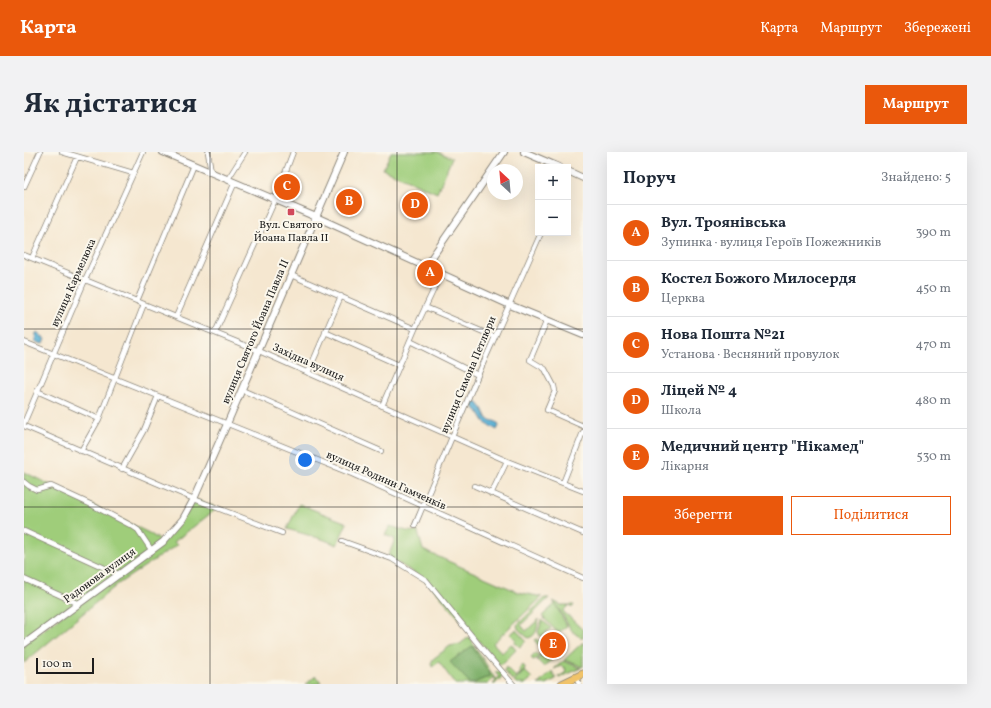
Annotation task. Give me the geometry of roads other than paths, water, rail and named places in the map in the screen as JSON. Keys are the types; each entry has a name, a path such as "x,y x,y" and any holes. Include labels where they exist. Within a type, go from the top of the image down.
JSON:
{"main road":[{"path":"562,684 580,679"},
{"path":"568,684 580,679"}],"street":[{"path":"24,188 40,152"},
{"path":"62,152 133,173"},
{"name":"вулиця Кармелюка","path":"24,423 85,280 143,152"},
{"path":"163,152 316,217 510,305 583,335"},
{"path":"208,152 211,172"},
{"path":"228,179 245,152"},
{"path":"215,333 275,200 292,152"},
{"name":"вулиця Святого Йоана Павла II","path":"183,519 194,499 242,390 344,152"},
{"path":"426,266 504,152"},
{"path":"524,152 552,164"},
{"path":"32,258 77,157"},
{"path":"137,301 194,165"},
{"path":"571,172 583,178"},
{"path":"176,317 235,182"},
{"name":"вулиця Симона Петлюри","path":"415,525 478,374 540,236"},
{"name":"Західна вулиця","path":"24,255 258,351 506,462 563,482 583,491"},
{"path":"382,406 410,340 441,274"},
{"path":"291,275 415,329"},
{"path":"308,373 341,296"},
{"path":"81,451 99,419 144,304"},
{"path":"425,307 495,337"},
{"path":"547,320 530,360 547,372 555,388 547,410 583,426"},
{"path":"325,332 399,365"},
{"path":"410,340 478,374"},
{"name":"вулиця Родини Гамченків","path":"24,342 352,474 583,578"},
{"path":"242,390 381,452"},
{"path":"37,391 99,419"},
{"path":"122,469 144,430 158,396"},
{"path":"24,426 194,499 282,533"},
{"path":"563,482 583,432"},
{"path":"492,494 506,462"},
{"path":"24,482 37,490 51,486 132,526 138,530 152,551"},
{"path":"474,486 583,534"},
{"name":"Радонова вулиця","path":"24,644 152,551 163,542 183,519"},
{"path":"24,531 120,575"},
{"path":"342,541 392,559 426,580 513,684"},
{"path":"24,579 79,604"}],"water":[{"path":"37,332 45,339 43,344 35,342"},
{"path":"476,401 482,408 487,419 497,422 499,426 497,430 485,423 478,411 473,407 473,403"}],"place":[{"name":"Нова Пошта №21","path":"287,187"},
{"name":"Костел Божого Милосердя","path":"349,202"},
{"name":"Ліцей № 4","path":"415,205"},
{"name":"Вул. Святого Йоана Павла ІІ","path":"291,212"},
{"name":"Вул. Троянівська","path":"430,273"},
{"name":"Медичний центр \"Нікамед\"","path":"553,645"}]}
